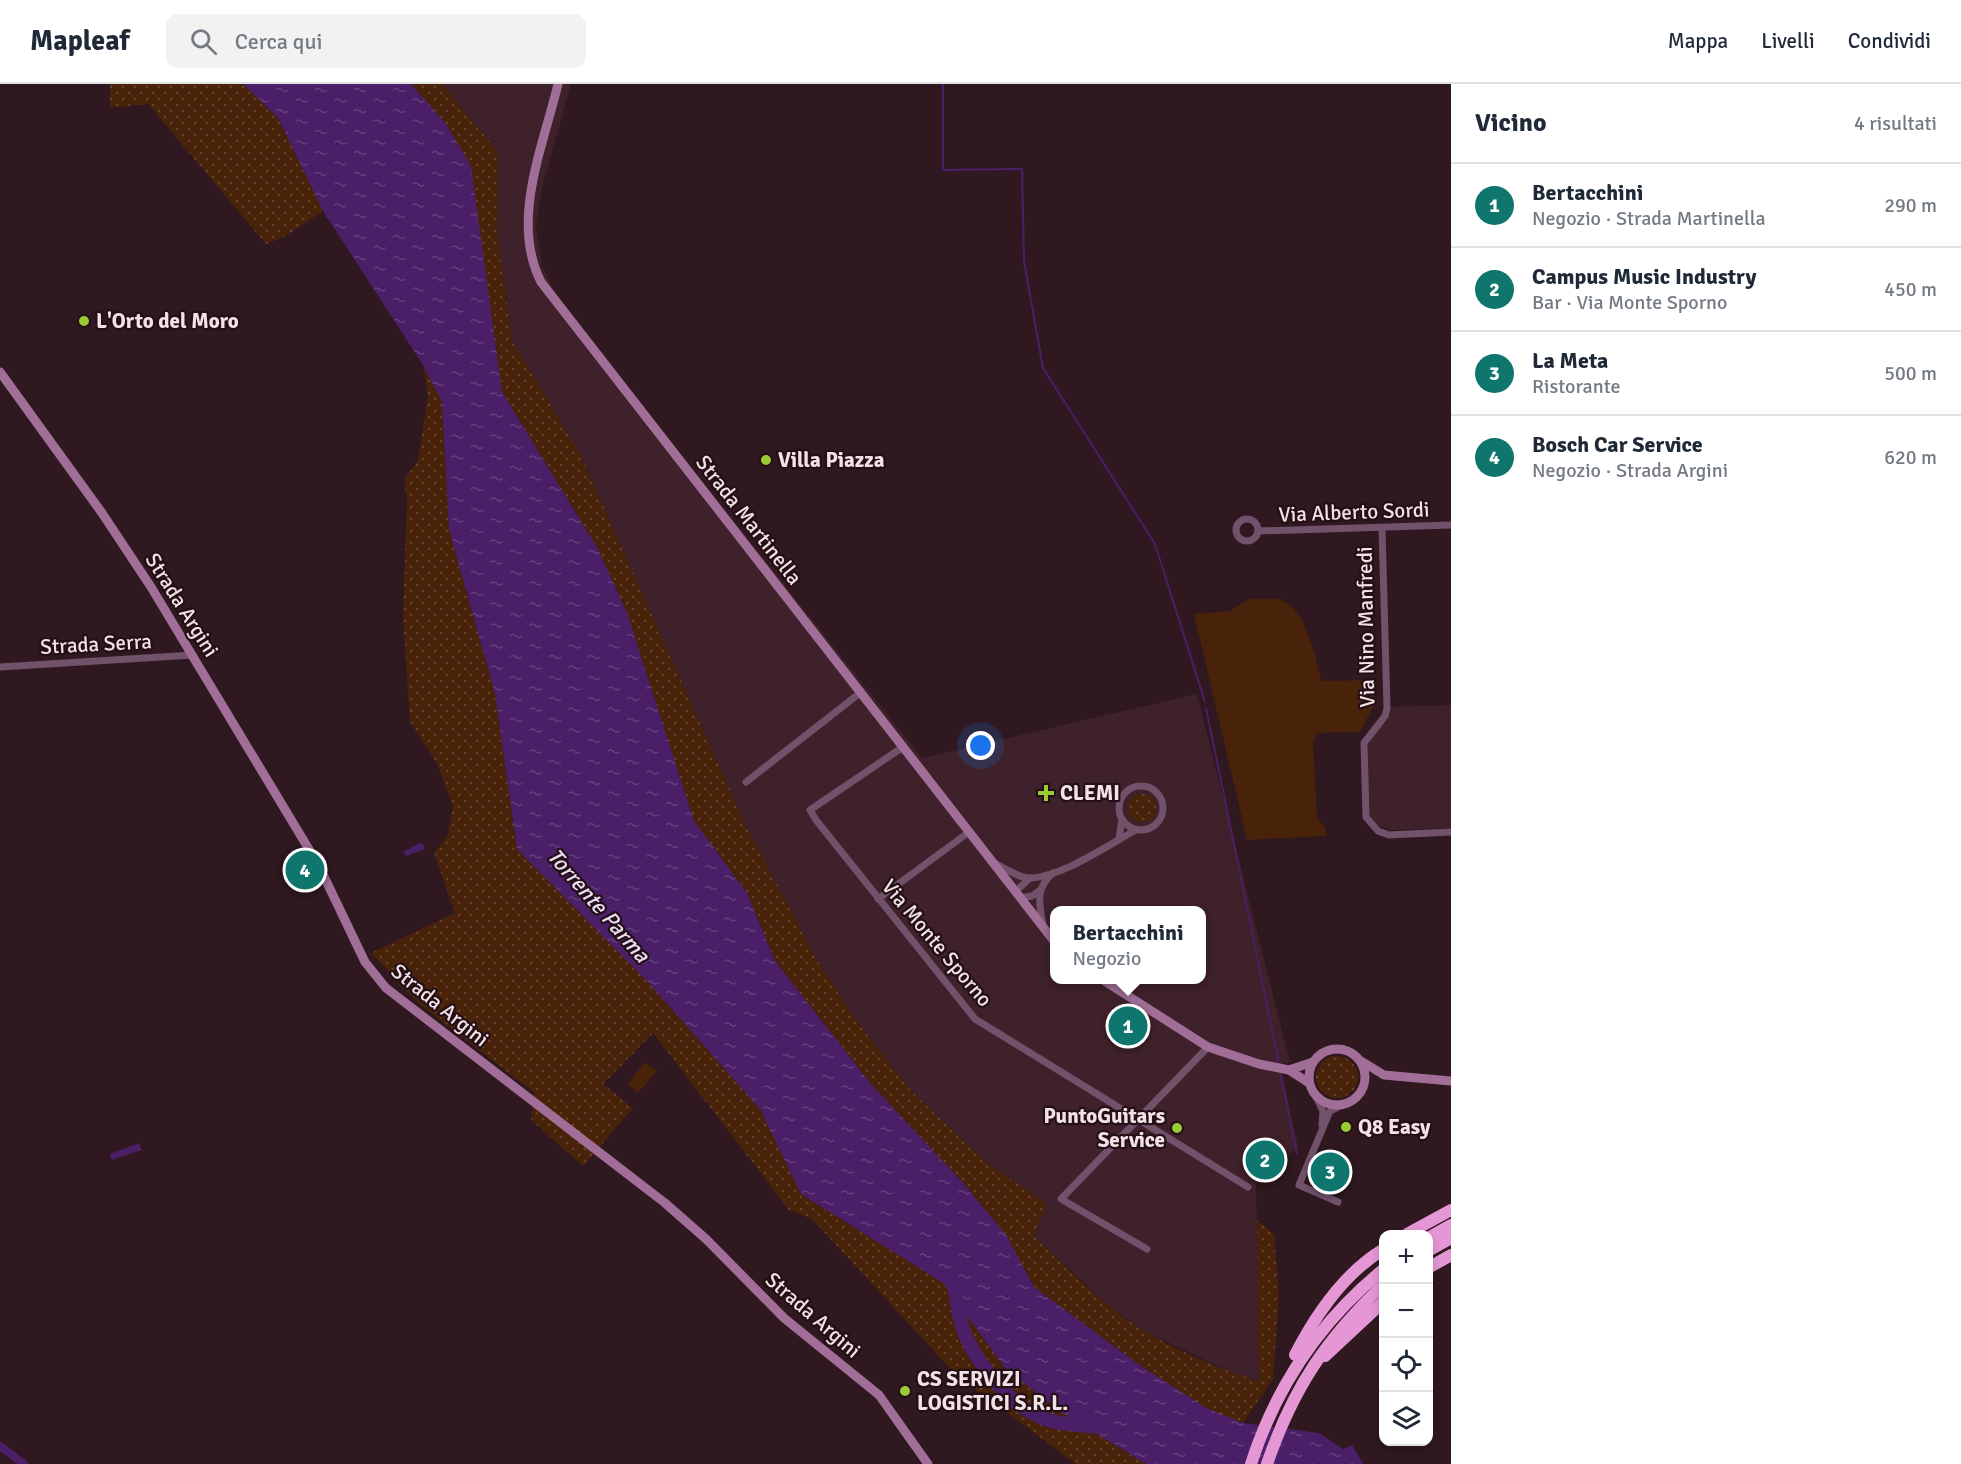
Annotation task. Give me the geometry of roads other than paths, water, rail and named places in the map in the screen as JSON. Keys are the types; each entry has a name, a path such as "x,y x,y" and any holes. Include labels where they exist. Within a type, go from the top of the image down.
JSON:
{"highway":[{"path":"1414,1230 1451,1210"},
{"path":"1433,1235 1451,1225"},
{"path":"1433,1248 1451,1238"},
{"path":"1277,1398 1280,1383 1322,1309 1359,1267 1379,1252"},
{"path":"1433,1266 1451,1255"},
{"path":"1251,1464 1277,1398 1299,1360 1327,1323 1379,1273"},
{"path":"1267,1464 1283,1422 1324,1347 1347,1319 1379,1288"},
{"path":"1290,1410 1326,1354 1379,1305"}],"street":[{"name":"Strada Martinella","path":"558,84 527,214 528,245 534,268 541,282 1050,936"},
{"name":"Strada Argini","path":"0,372 102,513 193,655 319,866 365,962 386,988 665,1203 706,1239 784,1318 879,1395 928,1464"},
{"name":"Via Alberto Sordi","path":"1258,531 1451,525"},
{"name":"Via Nino Manfredi","path":"1382,528 1387,708 1385,716 1364,743 1366,817 1370,825 1389,835 1451,832"},
{"name":"Strada Serra","path":"0,667 193,655"},
{"path":"746,782 860,693"},
{"name":"Via Monte Sporno","path":"903,747 810,810 878,899 975,1019 1248,1186"},
{"path":"1044,928 1039,910 1039,891 1044,880 1119,838 1136,830 1151,828 1161,819 1164,806 1156,790 1142,785 1126,791 1119,804 1122,819 1119,838"},
{"path":"1122,819 1136,830"},
{"path":"878,899 969,832"},
{"path":"994,863 1030,878 1055,872"},
{"path":"1017,895 1030,878"},
{"path":"1017,895 1032,896 1039,891"},
{"path":"1109,984 1208,1047 1259,1064 1289,1070 1310,1083"},
{"path":"1146,1249 1061,1198 1208,1047"},
{"path":"1289,1070 1313,1062 1327,1050 1336,1049 1354,1054 1384,1075 1451,1081"},
{"path":"1338,1202 1299,1185 1330,1111 1357,1097 1364,1084 1365,1076 1360,1060"},
{"path":"1313,1062 1310,1083 1323,1111 1322,1131"},
{"path":"1364,1084 1384,1075"},
{"path":"1315,1095 1328,1104 1344,1104"}],"water":[{"path":"243,84 411,84 446,124 471,166 502,392 598,549 627,613 694,821 747,893 775,961 871,1084 964,1184 1006,1235 1034,1287 1138,1364 1206,1408 1243,1423 1319,1433 1343,1449 1352,1445 1363,1464 1146,1464 1061,1412 1005,1368 943,1283 801,1194 760,1109 646,980 517,849 495,694 449,529 442,402 423,365 323,211 278,118"},
{"path":"422,842 425,849 406,856 403,852"},
{"path":"139,1143 141,1150 112,1160 110,1154"}],"waterway":[{"path":"943,84 943,170 1022,169 1024,261 1043,368 1155,544 1205,702"},
{"path":"1206,708 1279,1063"},
{"path":"1281,1075 1297,1154"},
{"name":"Torrente Parma","path":"954,1285 964,1333 980,1361 1006,1393 1027,1410 1045,1419 1101,1427"},
{"path":"0,1446 24,1464"}],"place":[{"name":"L'Orto del Moro","path":"84,321"},
{"name":"Villa Piazza","path":"766,460"},
{"name":"CLEMI","path":"1046,793"},
{"name":"Bosch Car Service","path":"305,870"},
{"name":"Bertacchini","path":"1128,1026"},
{"name":"Q8 Easy","path":"1346,1127"},
{"name":"PuntoGuitars Service","path":"1177,1128"},
{"name":"Campus Music Industry","path":"1265,1160"},
{"name":"La Meta","path":"1330,1172"},
{"name":"CS SERVIZI LOGISTICI S.R.L.","path":"905,1391"}]}
